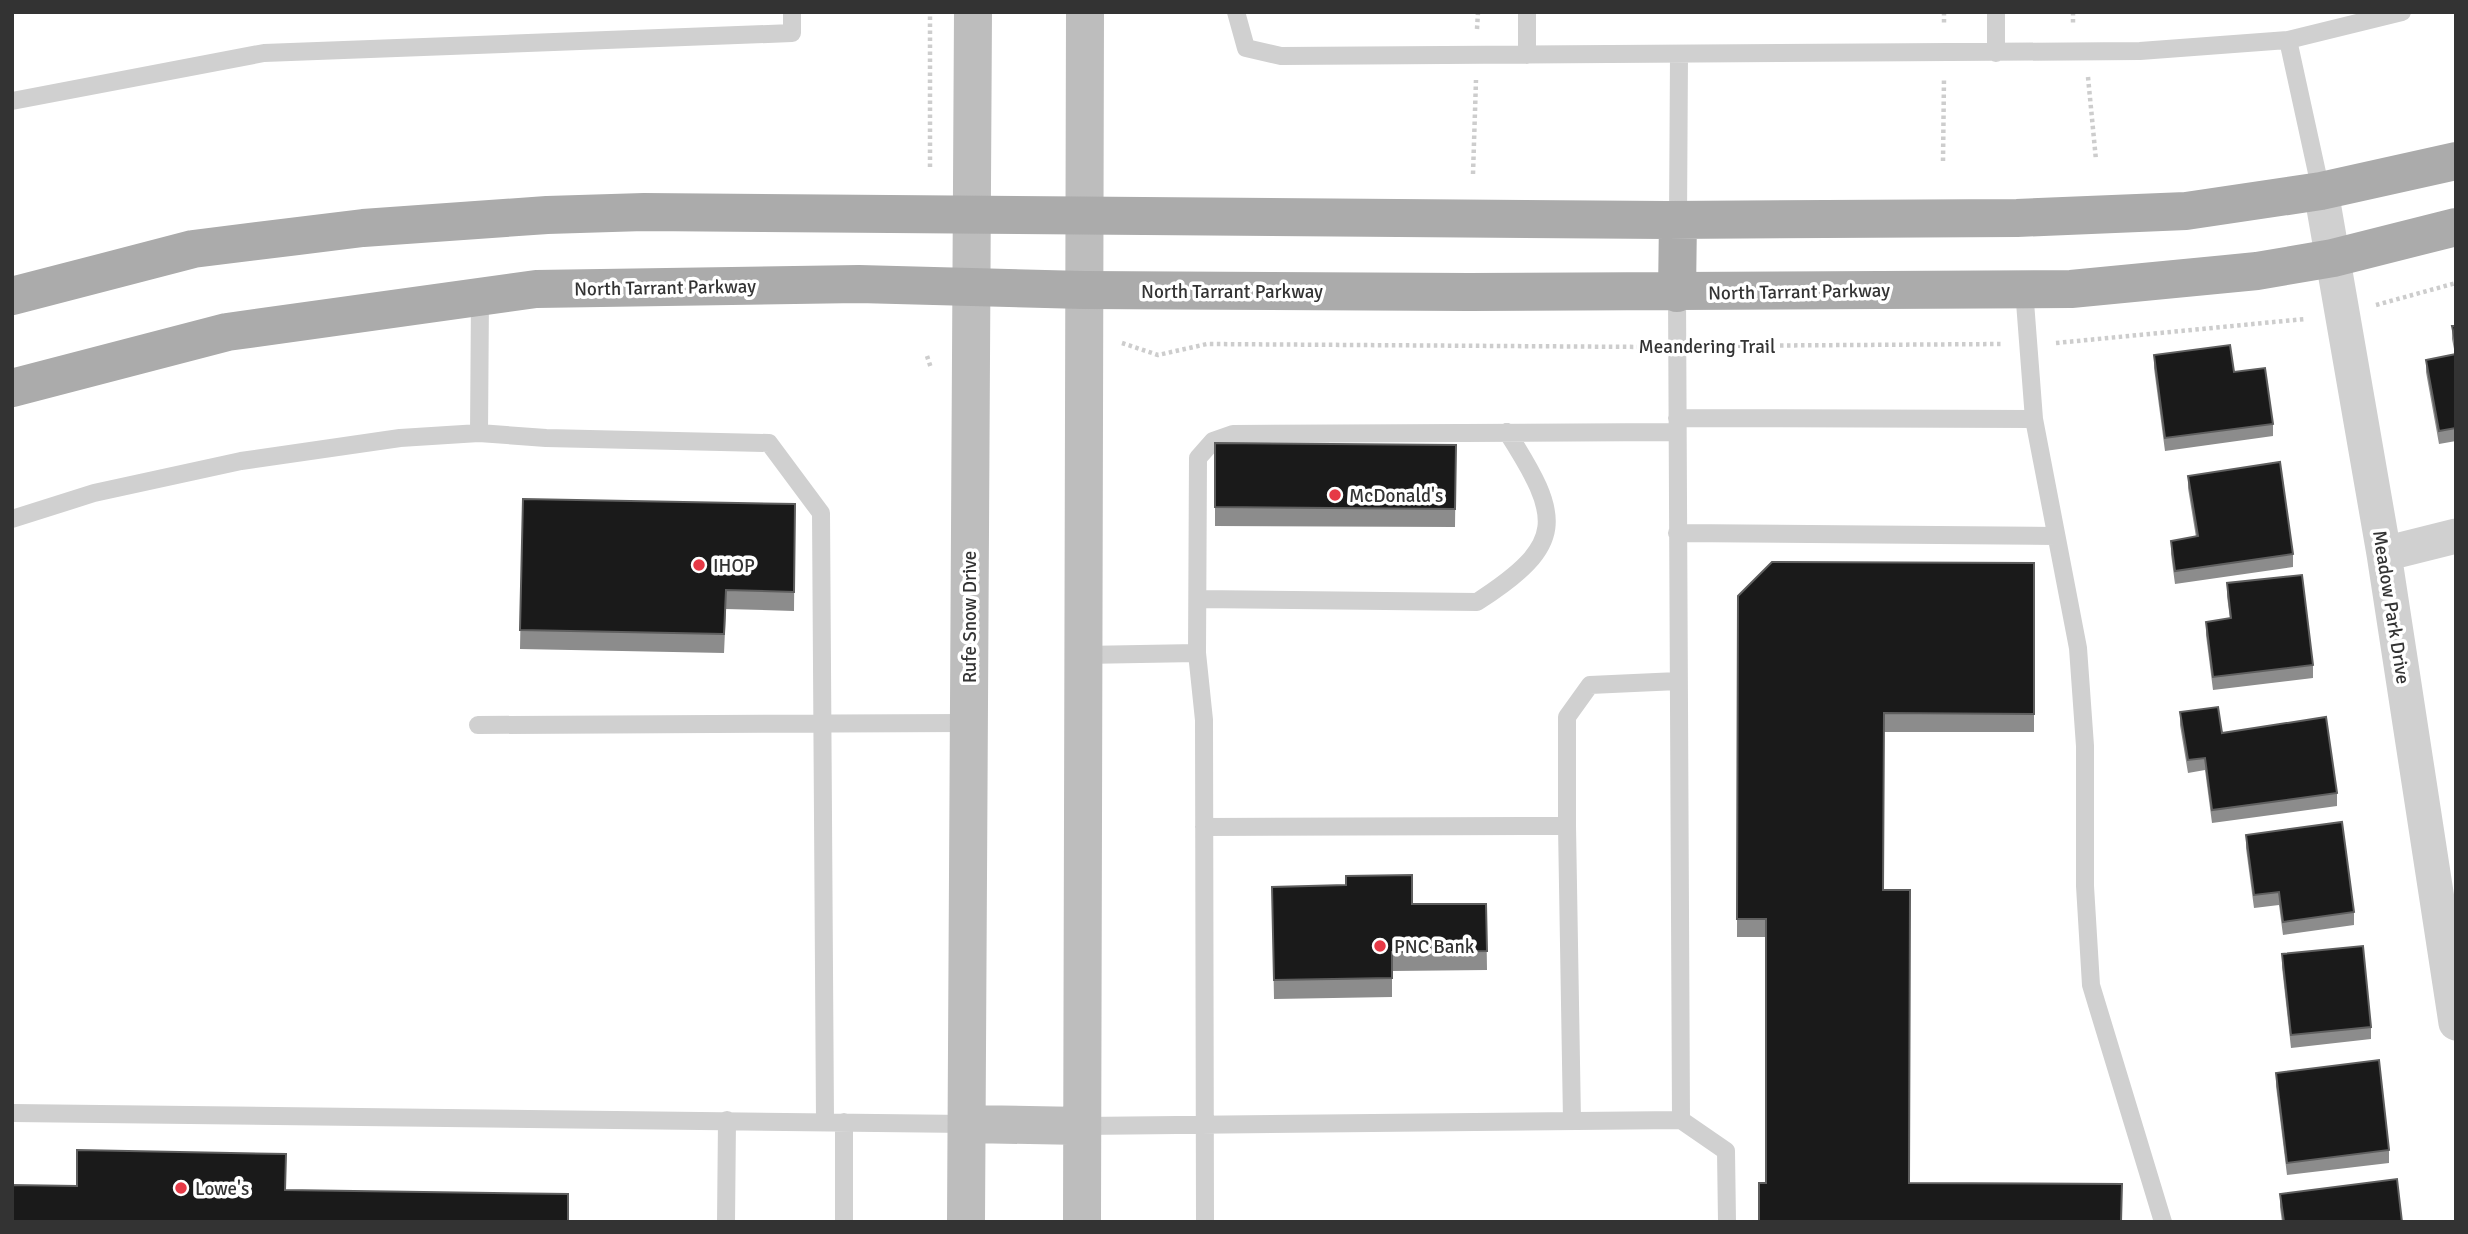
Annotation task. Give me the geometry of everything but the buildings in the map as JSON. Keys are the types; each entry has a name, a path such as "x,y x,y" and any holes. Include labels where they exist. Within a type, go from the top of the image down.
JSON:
{"main road":[{"name":"Rufe Snow Drive","path":"966,1222 973,12"},
{"path":"1082,1222 1085,12"},
{"path":"12,296 193,249 363,228 547,215 644,212 1678,220 2017,218 2186,211 2321,191 2456,160"},
{"path":"1677,293 1678,220"},
{"name":"North Tarrant Parkway","path":"12,388 228,332 536,289 859,284 1084,290 1677,293 2024,289 2159,283 2333,258 2456,227"},
{"path":"968,1124 1082,1126"}],"street":[{"name":"Meadow Park Drive","path":"2321,191 2384,554 2456,1023"},
{"path":"2384,554 2456,536"}],"lane":[{"path":"12,102 264,53 792,33 792,12"},
{"path":"1236,12 1246,48 1281,57 1996,53 2215,48 2288,40 2402,12"},
{"path":"1527,12 1527,55"},
{"path":"1996,12 1996,53"},
{"path":"2288,40 2321,191"},
{"path":"1678,220 1679,55"},
{"path":"2024,289 2034,419 2079,660 2085,746 2085,886 2091,985 2162,1222"},
{"path":"1677,293 1681,1119"},
{"path":"479,433 480,297"},
{"path":"1205,1222 1204,720 1197,653 1198,458 1213,441 1233,435 1507,432 1677,425 2034,419"},
{"path":"1198,599 1477,602 1513,579 1543,545 1548,510 1535,475 1507,432"},
{"path":"12,519 94,493 241,461 400,438 479,433 546,438 769,443 821,513 825,1121"},
{"path":"1677,533 2056,536"},
{"path":"1083,655 1197,653"},
{"path":"1572,1121 1567,716 1590,685 1678,681"},
{"path":"478,725 969,723"},
{"path":"1204,827 1567,826"},
{"path":"12,1113 727,1119 968,1124"},
{"path":"726,1222 727,1119"},
{"path":"1082,1126 1681,1119 1726,1151 1727,1222"},
{"path":"844,1122 844,1222"}],"path":[{"path":"930,12 930,167"},
{"path":"1473,174 1478,12"},
{"path":"1943,161 1944,12"},
{"path":"2073,12 2073,37 2089,81 2096,160"},
{"path":"2386,303 2456,283"},
{"name":"Meandering Trail","path":"1115,342 1158,355 1207,344 1677,347 2028,344 2087,342 2301,320"}],"place":[{"name":"McDonald's","path":"1335,495"},
{"name":"IHOP","path":"699,565"},
{"name":"PNC Bank","path":"1380,946"},
{"name":"Lowe's","path":"181,1188"}]}
